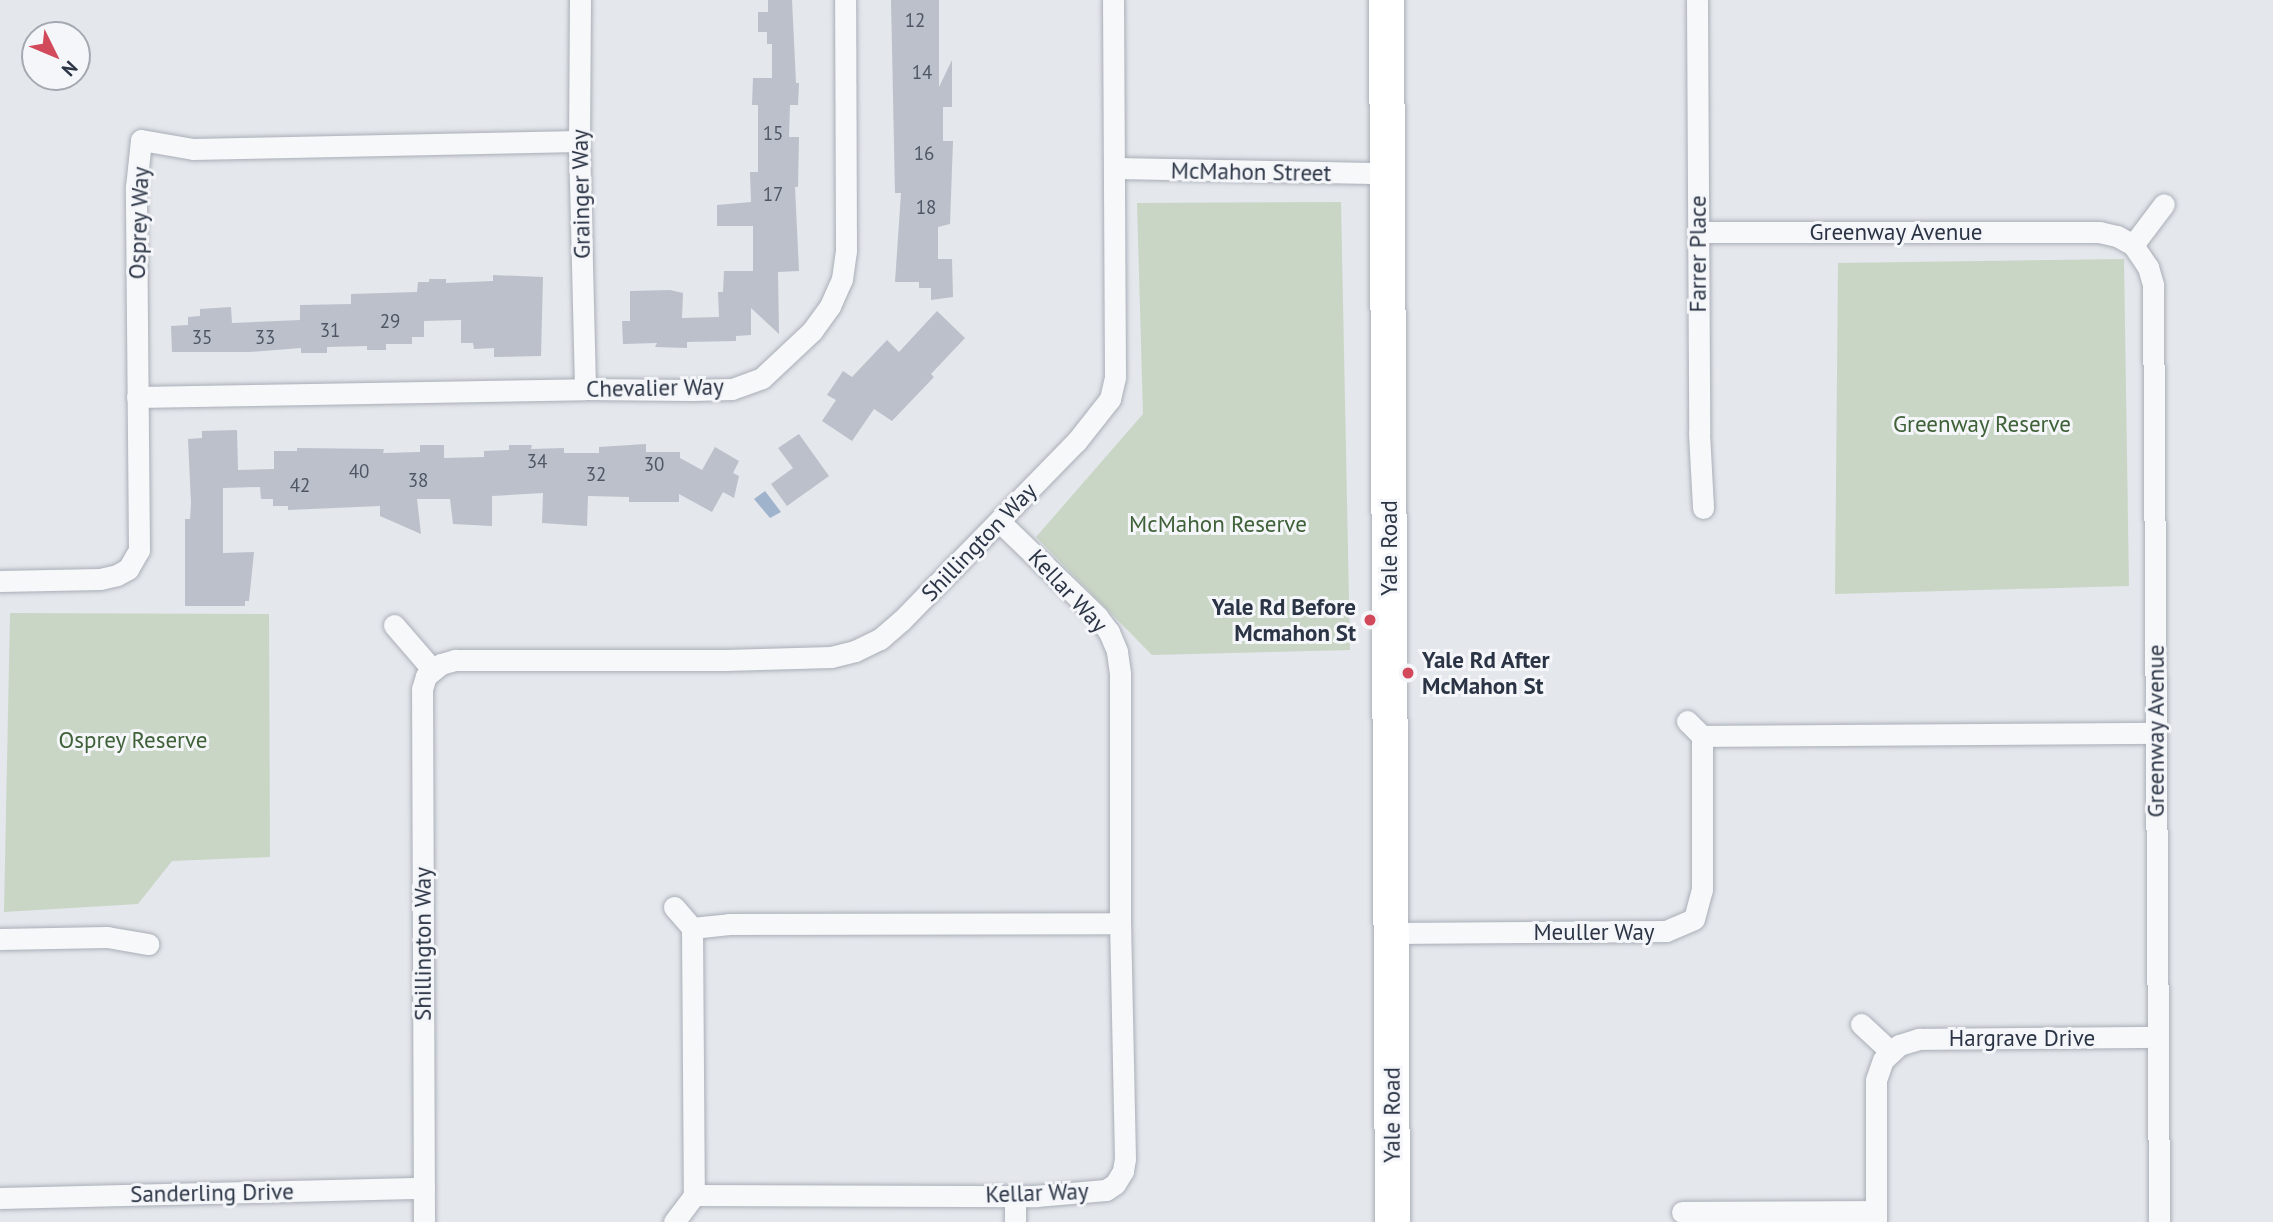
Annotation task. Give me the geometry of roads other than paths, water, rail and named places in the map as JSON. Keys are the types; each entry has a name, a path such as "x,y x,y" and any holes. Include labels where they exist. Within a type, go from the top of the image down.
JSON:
{"main road":[{"name":"Yale Road","path":"1386,0 1392,1222"}],"street":[{"name":"Grainger Way","path":"580,0 579,141 585,389"},
{"name":"Chevalier Way","path":"137,397 732,388 762,378 812,331 831,306 842,279 846,251 845,0"},
{"name":"Shillington Way","path":"424,1222 422,689 432,669 455,660 725,660 831,657 855,651 880,639 902,621 1076,442 1110,399 1115,377 1113,0"},
{"name":"Farrer Place","path":"1697,0 1699,433 1703,508"},
{"name":"Osprey Way","path":"0,581 100,579 117,575 135,560 139,550 136,187 141,140 193,149 579,141"},
{"name":"McMahon Street","path":"1115,168 1387,173"},
{"path":"2133,245 2164,204"},
{"name":"Greenway Avenue","path":"1698,232 2099,232 2117,236 2133,245 2148,267 2153,285 2159,1222"},
{"name":"Kellar Way","path":"694,1195 1015,1196 1106,1190 1115,1184 1123,1171 1119,923 1120,673 1117,651 1109,632 1097,616 999,521"},
{"path":"394,625 432,669"},
{"path":"1687,720 1702,736 2156,733"},
{"name":"Meuller Way","path":"1391,933 1667,931 1694,919 1702,890 1702,736"},
{"path":"674,907 692,928 694,1195 674,1222"},
{"path":"692,928 729,924 1119,923"},
{"path":"0,939 107,937 148,944"},
{"path":"1682,1212 1876,1217 1876,1080 1883,1060 1890,1052 1861,1024"},
{"name":"Hargrave Drive","path":"1890,1052 1908,1040 1919,1039 2157,1037"},
{"name":"Sanderling Drive","path":"0,1198 424,1188"},
{"path":"1015,1196 1015,1222"}],"water":[{"path":"765,491 781,512 770,518 754,499"}],"place":[{"name":"Yale Rd Before Mcmahon St","path":"1370,620"},
{"name":"Yale Rd After McMahon St","path":"1408,673"}],"park label":[{"name":"Greenway Reserve","path":"1982,424"},
{"name":"McMahon Reserve","path":"1218,524"},
{"name":"Osprey Reserve","path":"133,740"}]}
